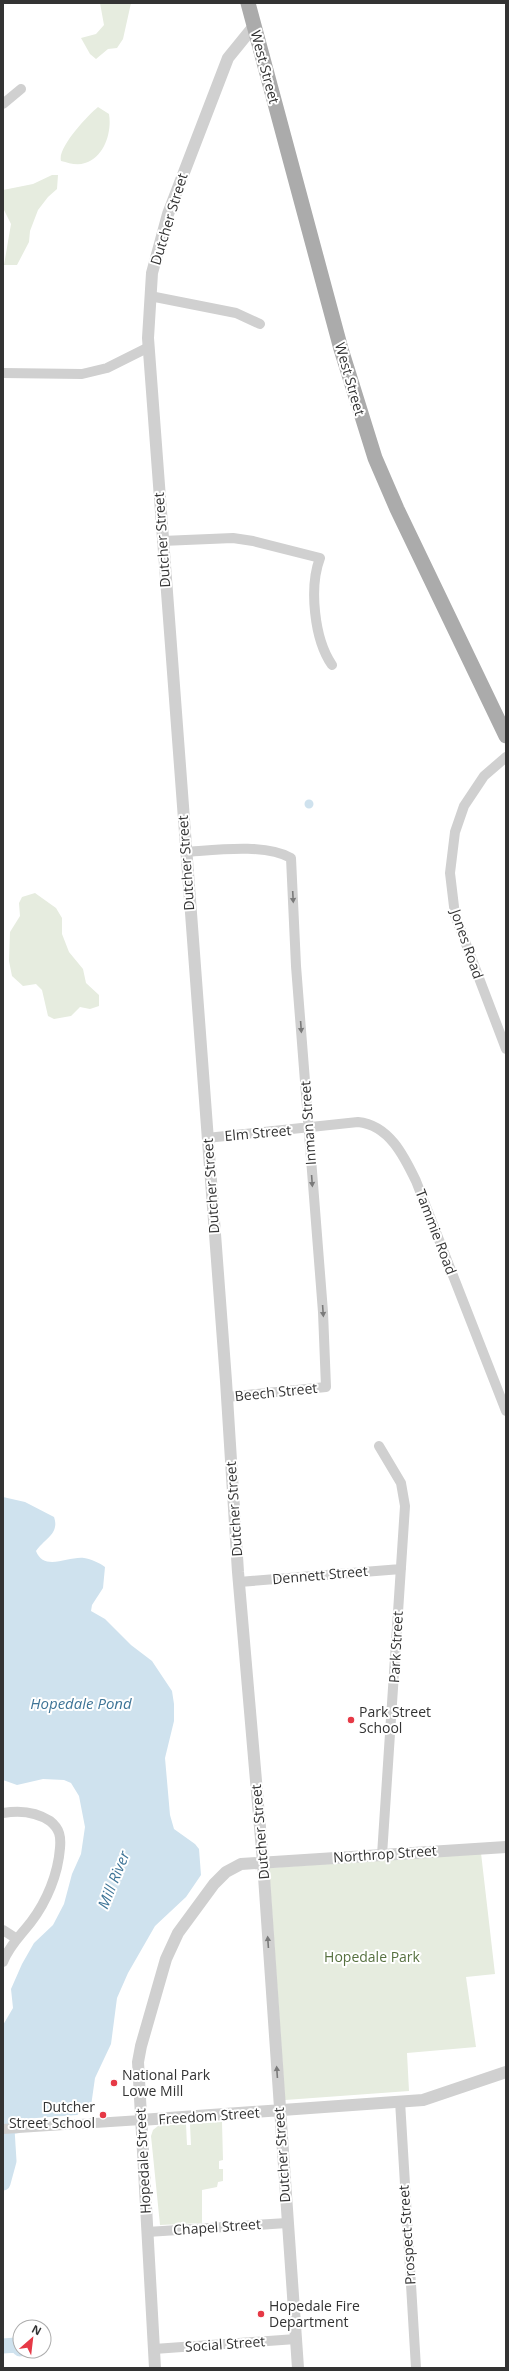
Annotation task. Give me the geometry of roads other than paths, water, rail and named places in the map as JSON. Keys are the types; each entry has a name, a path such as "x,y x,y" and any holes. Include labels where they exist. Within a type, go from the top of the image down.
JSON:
{"main road":[{"name":"West Street","path":"248,3 341,349 375,458 405,527 506,736"}],"street":[{"name":"Dutcher Street","path":"254,26 228,58 182,172 158,246 150,296 149,347 185,852 227,1397 239,1582 263,1862 279,2111 298,2368"},
{"path":"3,104 20,89"},
{"path":"150,296 236,313 260,324"},
{"path":"3,373 82,374 107,368 149,347"},
{"path":"162,541 233,538 253,541 320,558 314,578 316,609 322,649 332,664"},
{"name":"Jones Road","path":"506,757 484,776 464,806 455,832 450,873 455,915 506,1049"},
{"name":"Inman Street","path":"185,852 249,850 280,852 291,858 296,966 323,1312 326,1387"},
{"name":"Tammie Road","path":"309,1128 351,1123 365,1123 386,1135 400,1150 416,1181 506,1410"},
{"name":"Elm Street","path":"207,1138 309,1128"},
{"name":"Beech Street","path":"227,1397 326,1387"},
{"name":"Park Street","path":"379,1446 398,1477 404,1494 401,1569 382,1854"},
{"name":"Dennett Street","path":"239,1582 401,1569"},
{"path":"3,1813 22,1811 37,1814 51,1822 57,1828 61,1836 59,1861 47,1894 41,1907 16,1939 3,1962"},
{"name":"Northrop Street","path":"263,1862 506,1847"},
{"name":"Hopedale Street","path":"155,2368 138,2062 141,2046 150,2010 172,1945 193,1911 226,1872 241,1864 263,1862"},
{"path":"3,1930 16,1939"},
{"name":"Freedom Street","path":"3,2129 279,2111 431,2098 506,2072"},
{"name":"Prospect Street","path":"400,2101 416,2368"},
{"name":"Chapel Street","path":"147,2232 287,2222"},
{"name":"Social Street","path":"154,2349 296,2339"}],"water":[{"path":"307,800 311,800 313,804 311,808 307,808 305,806 305,802"},
{"name":"Hopedale Pond","path":"3,1497 25,1502 54,1517 55,1528 53,1532 36,1551 45,1561 57,1562 84,1558 95,1561 105,1567 103,1588 92,1605 91,1611 105,1619 131,1645 152,1661 172,1691 174,1721 165,1758 170,1815 174,1829 195,1844 199,1849 201,1875 186,1897 155,1926 128,1973 117,1998 111,2044 95,2078 91,2106 77,2115 23,2119 20,2123 20,2133 3,2135 3,2025 13,2008 11,1989 22,1964 34,1943 53,1925 64,1904 72,1874 81,1854 85,1827 79,1796 71,1783 64,1780 43,1779 17,1785 3,1780"}],"waterway":[{"name":"Mill River","path":"3,2183 9,2161 6,2113"},
{"name":"Mill River","path":"3,2346 12,2345"}],"place":[{"name":"Park Street School","path":"351,1720"},
{"name":"National Park Lowe Mill","path":"114,2083"},
{"name":"Dutcher Street School","path":"103,2115"},
{"name":"Hopedale Fire Department","path":"261,2314"}],"park label":[{"name":"Hopedale Park","path":"372,1957"}]}
